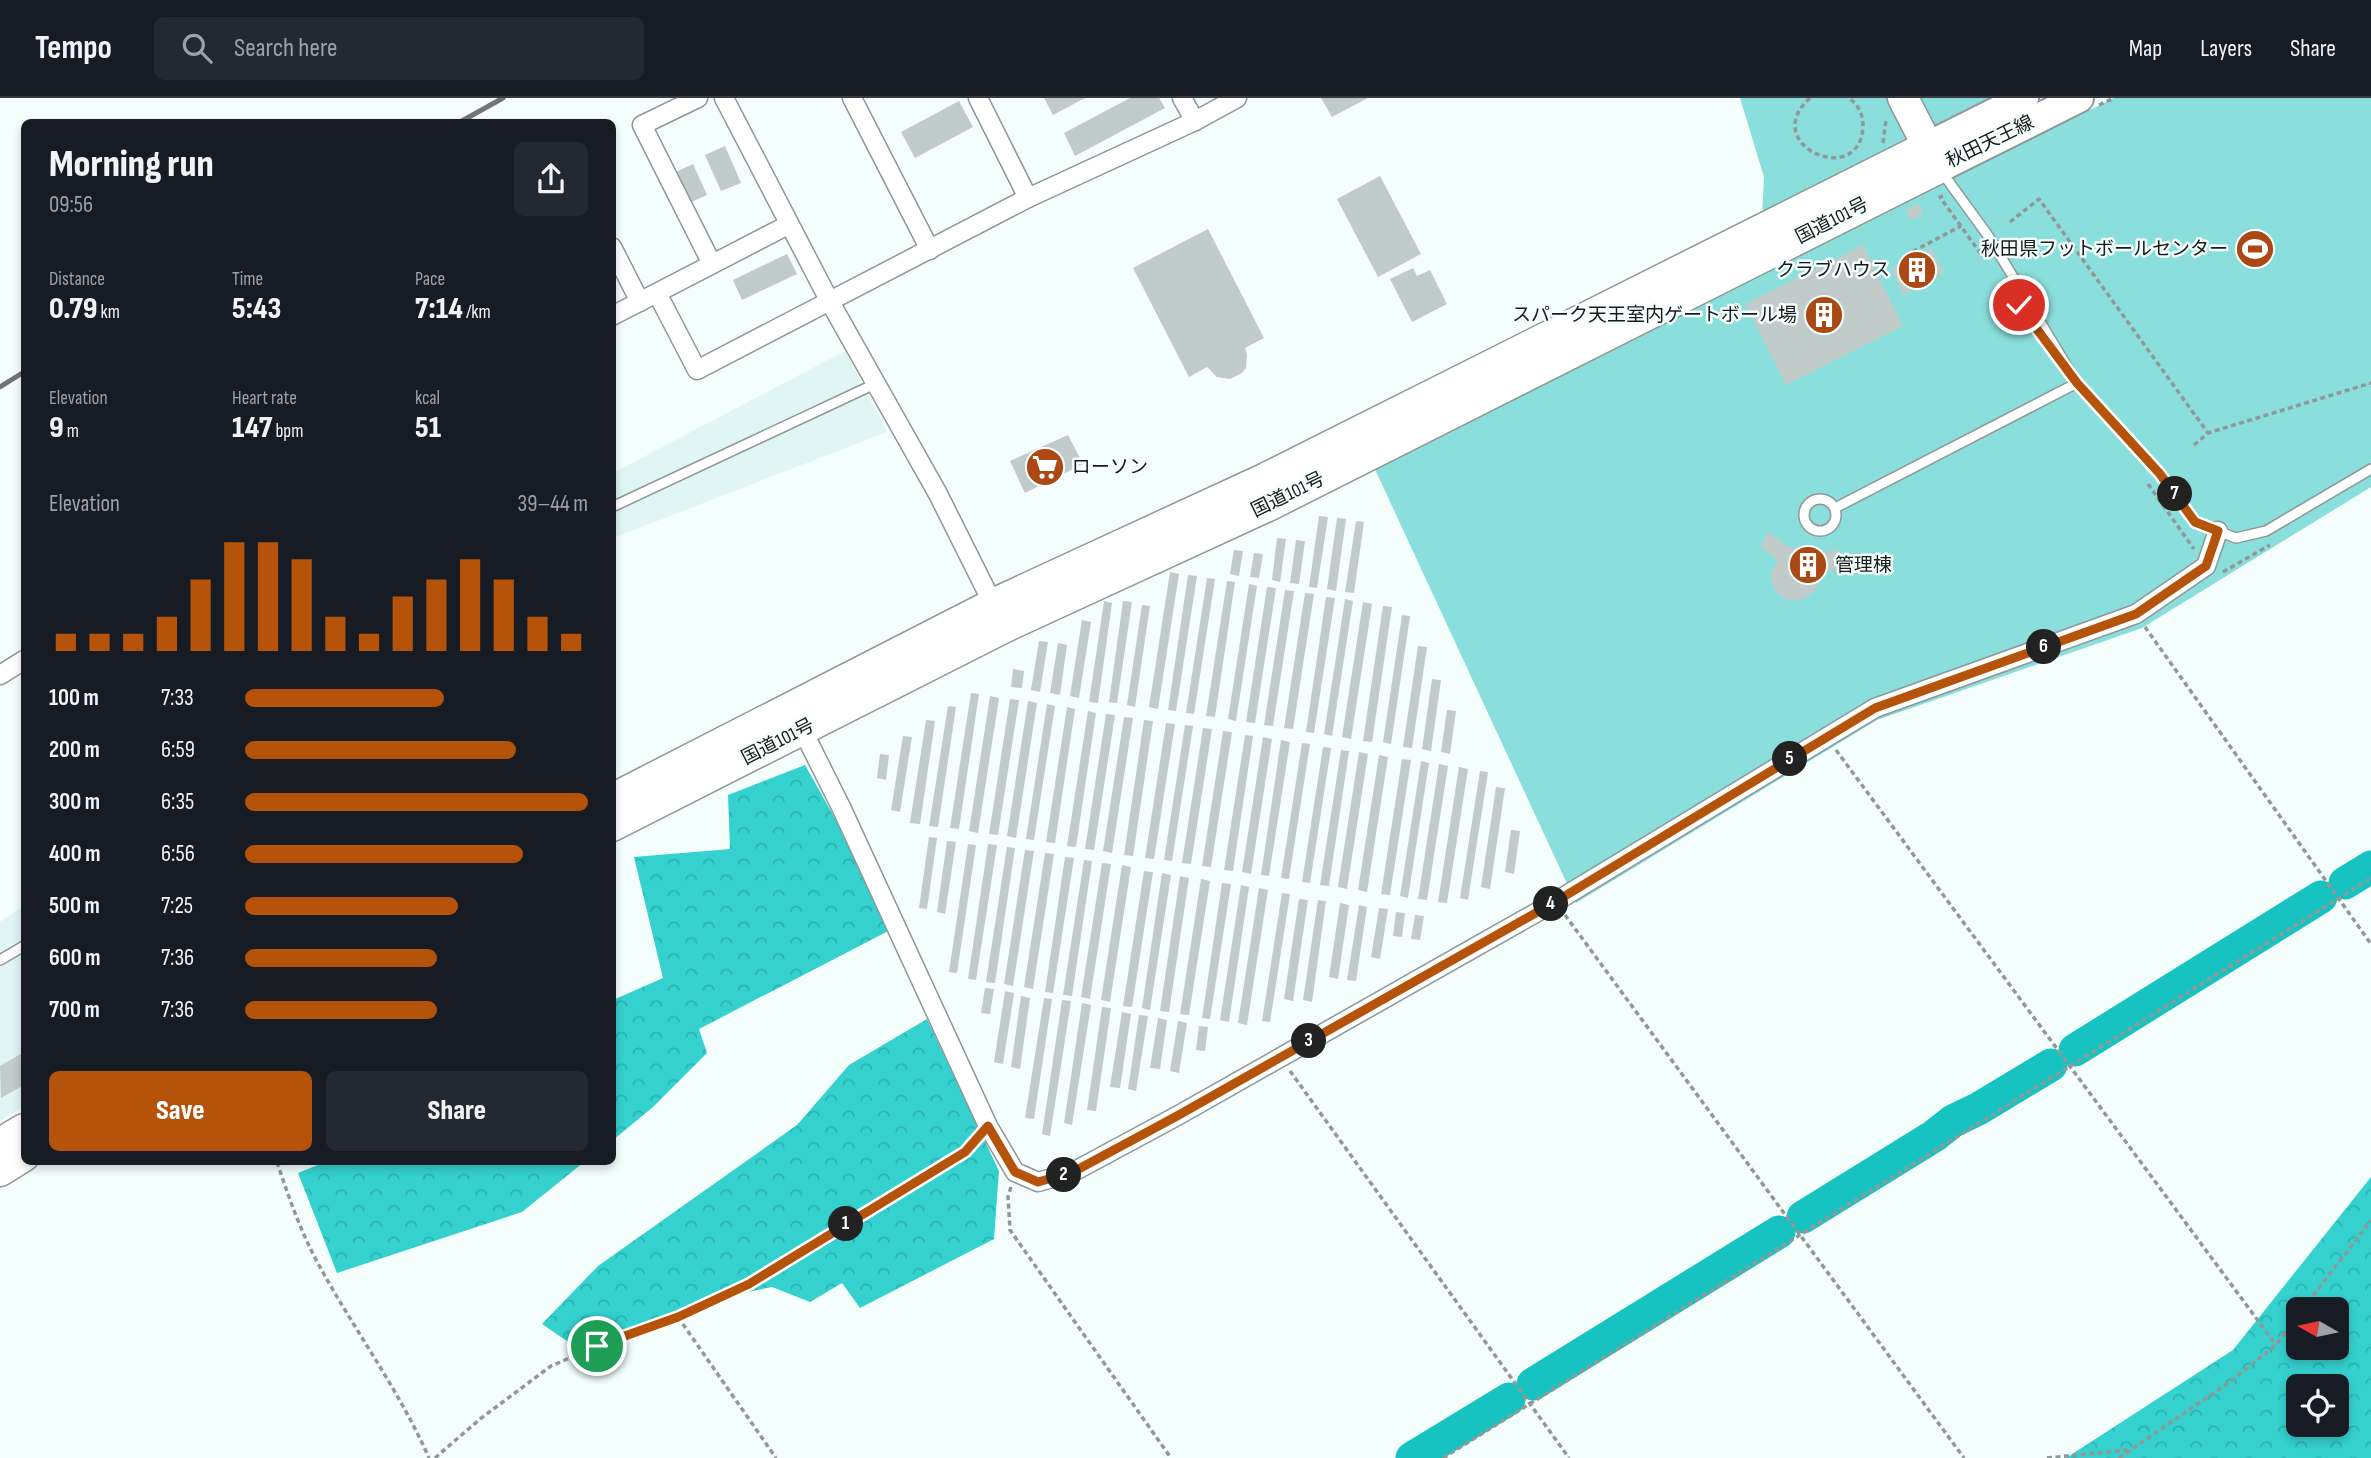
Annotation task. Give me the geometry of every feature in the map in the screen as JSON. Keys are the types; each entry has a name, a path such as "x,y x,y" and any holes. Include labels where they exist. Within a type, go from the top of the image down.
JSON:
{"highway":[{"path":"1903,98 1933,157"},
{"name":"国道101号","path":"616,797 999,616 1266,478 1933,157"},
{"name":"国道101号","path":"616,824 802,729 999,616"},
{"path":"0,1171 11,1140"}],"main road":[{"name":"秋田天王線","path":"1933,157 2024,98"},
{"name":"秋田天王線","path":"1933,157 2079,98"}],"street":[{"path":"698,98 642,125 712,264"},
{"path":"724,98 788,225 938,494 999,616"},
{"path":"852,98 930,250"},
{"path":"978,98 1028,198"},
{"path":"1182,98 1195,121"},
{"path":"657,293 697,370 1028,198 1195,121 1237,98"},
{"path":"616,314 788,225"},
{"path":"616,255 640,302"},
{"path":"802,729 988,1126 1015,1172 1038,1182 1073,1172 1280,1058 1555,902 1875,708 2136,614 2206,566 2218,531"},
{"path":"0,675 21,662"}],"lane":[{"path":"1933,157 1989,237 2077,383 2160,474 2195,522 2236,538 2266,531 2371,469"},
{"path":"616,505 877,383"},
{"path":"1835,508 2077,383"},
{"path":"0,960 21,948"}],"path":[{"path":"1801,98 1804,104"},
{"path":"1810,98 1798,113 1798,135 1803,145 1811,152 1820,157 1831,158 1851,151 1863,132 1860,110 1849,98"},
{"path":"1940,197 1985,260"},
{"path":"2010,222 2039,199 2208,433"},
{"path":"1912,258 1910,253 1961,226"},
{"path":"2194,445 2208,433 2371,383"},
{"path":"2148,484 2195,550"},
{"path":"2213,571 2225,573 2281,538"},
{"path":"2136,614 2371,944"},
{"path":"1827,737 2276,1345"},
{"path":"1443,1458 2371,878"},
{"path":"1555,902 1964,1458"},
{"path":"1280,1058 1569,1458"},
{"path":"435,1458 480,1419 551,1366 597,1346 678,1317 749,1284 965,1152 988,1126"},
{"path":"278,1165 294,1213 318,1264 413,1422 429,1458"},
{"path":"1015,1172 1008,1197 1010,1230 1171,1458"},
{"path":"2312,1297 2371,1220"},
{"path":"678,1317 776,1458"},
{"path":"2119,1458 2231,1381 2276,1345 2286,1332"},
{"path":"2047,1458 2130,1450"}],"shaded area":[{"path":"1740,98 2002,98 1762,219 1764,177"},
{"path":"2114,98 2371,98 2371,487 2142,628 1877,720 1576,903 1373,465"},
{"path":"845,351 887,432 616,537 616,471"},
{"path":"21,908 21,1108 0,1121 0,922"}],"green space":[{"path":"805,765 896,927 699,1029 707,1053 653,1107 616,1138 616,999 663,978 634,857 730,849 728,795"},
{"path":"927,1019 999,1171 994,1239 860,1308 842,1283 810,1302 772,1287 713,1299 657,1332 577,1348 542,1324 598,1266 797,1125 849,1065"},
{"path":"318,1165 580,1165 522,1212 337,1273 298,1173"},
{"path":"2371,1177 2371,1458 2066,1458 2233,1350"}],"building":[{"path":"1044,98 1085,98 1053,115"},
{"path":"1130,98 1159,98 1165,108 1075,156 1064,133"},
{"path":"1321,98 1368,98 1332,117"},
{"path":"959,101 973,127 915,158 901,132"},
{"path":"725,146 741,183 721,191 705,155"},
{"path":"693,164 707,195 689,203 676,172"},
{"path":"1380,176 1421,254 1378,277 1337,199"},
{"path":"1919,204 1924,215 1910,220 1906,209"},
{"path":"1208,229 1264,338 1245,348 1246,368 1230,379 1217,377 1207,367 1189,377 1133,268"},
{"name":"スパーク天王室内ゲートボール場","path":"1863,245 1903,326 1786,385 1745,304"},
{"name":"クラブハウス","path":"1931,248 1944,272 1903,295 1891,269"},
{"path":"787,254 797,274 742,300 733,280"},
{"path":"1413,268 1417,276 1430,270 1447,304 1412,322 1390,279"},
{"path":"1068,435 1083,464 1025,493 1010,461"},
{"path":"1319,516 1328,517 1317,588 1309,587"},
{"path":"1337,518 1346,519 1336,591 1327,589"},
{"path":"1356,521 1364,522 1354,593 1345,592"},
{"name":"管理棟","path":"1768,532 1787,546 1818,553 1839,549 1840,569 1818,573 1819,583 1812,594 1800,600 1788,600 1779,595 1773,586 1771,573 1778,560 1761,547"},
{"path":"1277,538 1286,539 1280,582 1272,580"},
{"path":"1296,540 1305,541 1299,584 1290,583"},
{"path":"1234,550 1243,551 1239,576 1230,574"},
{"path":"1254,553 1263,554 1259,578 1250,577"},
{"path":"1170,572 1179,574 1158,709 1149,707"},
{"path":"1188,575 1197,576 1176,711 1168,710"},
{"path":"1207,578 1215,579 1194,714 1186,713"},
{"path":"1227,581 1235,582 1215,717 1206,716"},
{"path":"1249,584 1257,586 1236,721 1228,719"},
{"path":"1267,587 1276,588 1255,723 1246,722"},
{"path":"1285,590 1294,591 1273,726 1264,725"},
{"path":"1305,593 1314,594 1293,729 1284,728"},
{"path":"1326,597 1335,598 1314,733 1306,732"},
{"path":"1345,599 1353,601 1332,736 1324,734"},
{"path":"1104,601 1112,603 1098,703 1089,702"},
{"path":"1123,601 1132,602 1117,703 1109,702"},
{"path":"1363,602 1372,604 1351,739 1342,737"},
{"path":"1142,605 1150,606 1135,707 1127,705"},
{"path":"1383,606 1392,607 1372,742 1363,741"},
{"path":"1402,615 1410,616 1391,744 1383,742"},
{"path":"1082,620 1091,622 1079,698 1070,696"},
{"path":"1039,641 1048,642 1040,692 1031,690"},
{"path":"1058,643 1067,645 1060,695 1050,693"},
{"path":"1418,646 1427,647 1412,748 1403,747"},
{"path":"1013,669 1024,671 1022,688 1011,687"},
{"path":"1432,679 1441,680 1431,751 1422,749"},
{"path":"971,693 979,694 959,829 950,828"},
{"path":"990,696 999,698 978,833 969,831"},
{"path":"1010,699 1019,700 998,835 989,834"},
{"path":"1028,701 1037,703 1016,838 1007,836"},
{"path":"1047,704 1055,706 1034,840 1026,839"},
{"path":"948,706 956,707 938,827 929,826"},
{"path":"1067,707 1075,709 1055,843 1046,842"},
{"path":"1447,710 1456,711 1450,754 1441,752"},
{"path":"1088,711 1096,713 1076,847 1067,846"},
{"path":"1106,714 1115,715 1094,850 1085,849"},
{"path":"1124,717 1133,718 1112,853 1103,851"},
{"path":"926,720 935,721 920,824 910,823"},
{"path":"1144,720 1153,721 1133,856 1124,855"},
{"path":"1166,723 1175,724 1154,859 1145,858"},
{"path":"1185,725 1193,726 1172,861 1164,860"},
{"path":"1203,728 1212,729 1191,864 1182,863"},
{"path":"1223,731 1232,732 1211,867 1202,866"},
{"path":"1245,735 1253,736 1233,871 1224,870"},
{"path":"903,736 912,737 900,812 891,810"},
{"path":"1263,737 1272,739 1251,874 1242,872"},
{"path":"1281,740 1290,742 1269,876 1261,875"},
{"path":"1302,743 1310,744 1289,879 1281,878"},
{"path":"1323,747 1331,748 1310,883 1302,882"},
{"path":"1341,750 1349,751 1329,886 1320,885"},
{"path":"1359,752 1368,754 1347,889 1338,887"},
{"path":"880,754 889,755 886,780 877,778"},
{"path":"1379,755 1388,757 1367,892 1358,890"},
{"path":"1402,759 1411,760 1390,895 1381,894"},
{"path":"1421,761 1429,763 1408,898 1400,896"},
{"path":"1439,764 1448,766 1427,900 1418,899"},
{"path":"1459,767 1468,769 1447,903 1438,902"},
{"path":"1480,771 1488,772 1468,900 1460,898"},
{"path":"1496,787 1505,788 1490,889 1481,887"},
{"path":"1511,830 1520,831 1514,874 1505,872"},
{"path":"929,837 937,838 927,909 919,908"},
{"path":"947,841 956,842 945,914 937,912"},
{"path":"968,844 976,845 957,973 949,972"},
{"path":"988,844 997,845 976,980 968,979"},
{"path":"1007,847 1015,848 995,983 986,982"},
{"path":"1025,850 1034,851 1013,986 1004,984"},
{"path":"1045,853 1054,854 1033,989 1024,987"},
{"path":"1065,857 1074,858 1053,993 1045,992"},
{"path":"1084,860 1092,861 1072,996 1063,995"},
{"path":"1102,863 1111,864 1090,999 1081,997"},
{"path":"1122,865 1131,867 1110,1002 1101,1000"},
{"path":"1144,871 1153,872 1132,1007 1123,1006"},
{"path":"1162,873 1171,875 1150,1010 1142,1008"},
{"path":"1180,876 1189,878 1169,1012 1160,1011"},
{"path":"1201,879 1210,881 1189,1015 1180,1014"},
{"path":"1222,883 1231,884 1210,1019 1202,1018"},
{"path":"1241,885 1249,887 1229,1022 1220,1020"},
{"path":"1259,888 1268,890 1247,1025 1238,1023"},
{"path":"1282,893 1290,894 1270,1022 1262,1021"},
{"path":"1299,899 1308,900 1293,1001 1284,999"},
{"path":"1318,900 1326,901 1312,1002 1303,1000"},
{"path":"1340,903 1349,905 1338,979 1329,977"},
{"path":"1359,905 1367,907 1356,981 1347,980"},
{"path":"1379,908 1388,909 1380,959 1371,957"},
{"path":"1396,912 1405,913 1402,937 1393,936"},
{"path":"1415,915 1424,916 1420,940 1411,939"},
{"path":"985,988 994,989 990,1014 981,1013"},
{"path":"1005,991 1014,993 1003,1064 994,1062"},
{"path":"1021,996 1030,998 1020,1069 1011,1067"},
{"path":"1044,998 1052,999 1034,1119 1025,1118"},
{"path":"1062,1000 1071,1001 1050,1136 1042,1134"},
{"path":"1082,1003 1091,1005 1072,1125 1064,1123"},
{"path":"1102,1007 1111,1008 1096,1111 1087,1110"},
{"path":"1122,1012 1131,1014 1120,1088 1110,1087"},
{"path":"1139,1015 1148,1016 1136,1091 1128,1089"},
{"path":"1158,1018 1167,1020 1160,1069 1150,1068"},
{"path":"1178,1021 1187,1023 1179,1073 1170,1071"},
{"path":"1199,1026 1208,1027 1205,1051 1196,1050"},
{"path":"21,1054 21,1087 1,1098 0,1066"}],"waterway":[{"path":"2345,883 2371,867"},
{"path":"2075,1050 2321,897"},
{"path":"1803,1217 1934,1136 1953,1121 2051,1065"},
{"path":"1533,1384 1779,1232"},
{"path":"1412,1458 1509,1399"}],"railway":[{"path":"465,119 503,98"},
{"path":"0,387 21,374"}],"place":[{"name":"秋田県フットボールセンター","path":"2255,249"},
{"name":"クラブハウス","path":"1917,270"},
{"name":"スパーク天王室内ゲートボール場","path":"1824,315"},
{"name":"ローソン","path":"1045,467"},
{"name":"管理棟","path":"1808,565"}],"route":[{"path":"597,1346 678,1317 749,1284 965,1152 988,1126 1015,1172 1038,1182 1073,1172 1555,902 1875,708 2136,614 2206,566 2218,531 2195,522 2160,474 2077,383 2019,305"}]}
